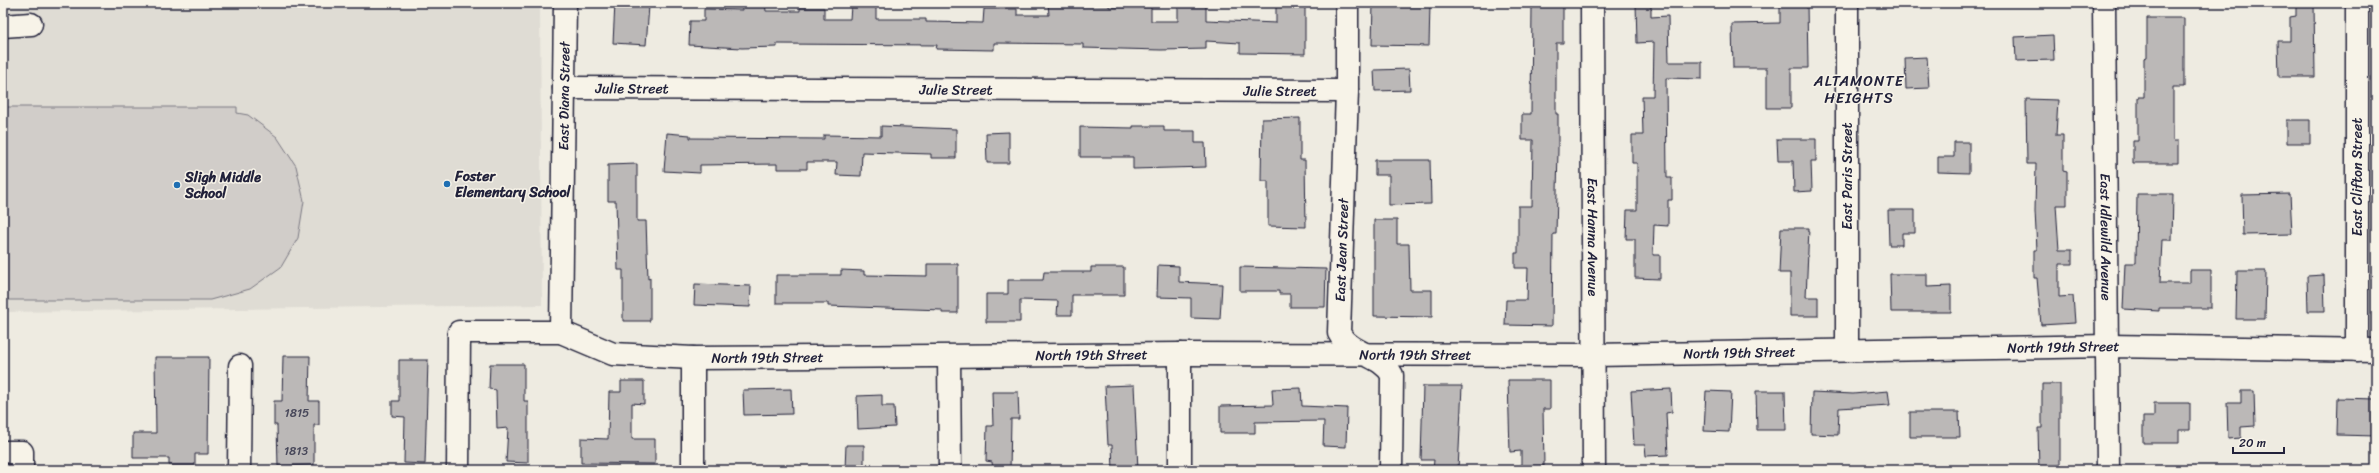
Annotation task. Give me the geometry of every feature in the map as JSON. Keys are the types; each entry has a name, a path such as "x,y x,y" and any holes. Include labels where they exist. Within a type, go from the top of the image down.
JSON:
{"street":[{"name":"East Diana Street","path":"561,332 565,3"},
{"name":"East Jean Street","path":"1347,3 1347,90 1340,333 1344,342 1387,366 1392,375 1391,470"},
{"name":"East Hanna Avenue","path":"1592,3 1594,470"},
{"name":"East Paris Street","path":"1847,3 1847,350"},
{"name":"East Idlewild Avenue","path":"2104,3 2108,470"},
{"name":"East Clifton Street","path":"2358,3 2366,350"},
{"path":"3,26 31,24"},
{"name":"Julie Street","path":"564,88 1347,90"},
{"name":"North 19th Street","path":"458,470 459,332 561,332 613,354 693,358 949,358 1180,354 1594,355 2108,346 2366,350"},
{"path":"1180,354 1180,470"},
{"path":"693,358 693,470"},
{"path":"949,358 950,470"},
{"path":"239,470 240,366"}],"shaded area":[{"path":"3,3 540,3 542,305 3,312"},
{"path":"3,107 237,107 237,113 248,115 277,137 296,166 304,201 298,238 281,267 250,289 210,300 3,300"}],"building":[{"path":"615,3 649,6 646,45 613,43"},
{"path":"742,3 765,3 766,11 800,11 800,8 824,8 824,19 850,19 851,6 876,7 876,19 926,19 926,22 983,23 984,9 1017,9 1017,15 1049,15 1048,3 1109,5 1109,7 1151,7 1151,21 1178,21 1178,3 1206,3 1206,20 1276,23 1276,3 1305,3 1305,54 1240,53 1240,43 1206,41 1206,49 1161,50 1083,48 1083,44 994,43 994,50 936,49 937,45 777,44 777,47 742,48 689,45 690,21 704,21 704,9 742,10"},
{"path":"1373,3 1430,4 1429,46 1372,45"},
{"path":"1636,3 1651,3 1651,17 1668,16 1669,62 1702,62 1702,79 1666,78 1667,178 1672,178 1672,200 1668,200 1668,226 1654,225 1653,255 1660,255 1660,279 1635,278 1635,239 1626,239 1627,210 1637,210 1637,163 1632,163 1632,135 1643,135 1642,96 1653,96 1654,42 1637,43"},
{"path":"1780,3 1807,3 1808,68 1791,68 1791,108 1767,108 1767,68 1733,68 1732,24 1780,23"},
{"path":"2296,3 2314,3 2315,77 2279,77 2278,41 2290,41 2290,17 2296,16"},
{"path":"1532,6 1563,6 1563,43 1556,43 1556,114 1558,114 1558,150 1556,234 1553,234 1552,326 1505,325 1506,300 1527,300 1528,268 1515,268 1515,253 1518,253 1518,206 1532,206 1533,140 1522,140 1522,114 1531,114"},
{"path":"2147,18 2184,18 2184,87 2173,87 2173,141 2178,141 2178,163 2133,163 2133,141 2138,141 2138,97 2144,97 2144,59 2147,58"},
{"path":"2053,35 2054,60 2016,61 2015,37"},
{"path":"1927,57 1929,88 1906,89 1905,58"},
{"path":"1409,69 1410,90 1375,91 1374,70"},
{"path":"2026,99 2058,100 2056,135 2063,135 2063,171 2067,172 2067,205 2056,205 2059,250 2072,250 2072,264 2059,264 2059,297 2073,296 2075,323 2041,325 2037,278 2034,278 2034,250 2037,250 2035,211 2036,164 2027,164"},
{"path":"1300,118 1300,160 1305,160 1306,227 1268,226 1268,181 1261,181 1262,119"},
{"path":"2287,120 2310,120 2310,143 2287,143"},
{"path":"881,126 956,129 956,158 931,158 931,154 862,152 861,176 836,175 837,162 807,162 807,169 777,169 777,164 700,165 700,173 664,171 667,133 690,135 690,138 824,139 824,135 881,136"},
{"path":"1133,126 1164,126 1164,131 1195,131 1195,143 1205,143 1206,167 1133,169 1133,157 1080,157 1080,127 1133,128"},
{"path":"1009,132 1009,163 987,163 986,133"},
{"path":"1777,139 1816,139 1816,161 1811,161 1812,191 1794,192 1793,161 1778,161"},
{"path":"1954,142 1969,142 1969,173 1938,172 1938,157 1954,157"},
{"path":"1375,160 1430,160 1431,204 1389,205 1389,175 1375,175"},
{"path":"637,164 637,221 646,221 648,279 650,278 650,321 623,321 623,270 618,270 616,201 608,201 608,165"},
{"path":"2137,194 2173,194 2172,240 2162,240 2160,283 2190,283 2190,270 2211,270 2211,308 2159,308 2159,311 2123,309 2125,263 2136,263"},
{"path":"2290,194 2292,234 2243,235 2242,195"},
{"path":"1888,210 1915,210 1915,233 1902,233 1902,245 1889,245"},
{"path":"1374,220 1397,220 1397,244 1409,244 1410,290 1432,290 1432,317 1374,316"},
{"path":"1781,228 1809,228 1806,297 1818,297 1818,316 1790,316 1790,273 1779,273"},
{"path":"927,264 958,264 958,313 942,313 942,310 828,306 828,303 776,303 776,275 841,275 841,270 864,271 864,275 927,276"},
{"path":"1158,265 1179,266 1179,282 1222,284 1220,319 1191,318 1191,298 1157,297"},
{"path":"1091,267 1124,267 1124,295 1072,295 1072,315 1057,315 1058,301 1020,300 1020,322 986,322 986,294 1008,294 1008,280 1043,280 1044,272 1091,272"},
{"path":"1240,267 1326,269 1325,307 1290,307 1290,294 1279,294 1279,291 1240,291"},
{"path":"2237,271 2266,271 2265,319 2236,319"},
{"path":"1890,274 1927,274 1927,287 1951,286 1951,312 1891,312"},
{"path":"2324,275 2325,311 2308,311 2307,276"},
{"path":"695,284 751,286 750,307 694,305"},
{"path":"283,356 310,356 309,401 319,401 319,425 314,425 314,465 278,466 277,425 274,425 274,401 282,401"},
{"path":"155,357 209,357 208,454 195,454 195,465 169,465 169,458 133,458 133,433 156,433"},
{"path":"399,360 428,360 425,464 404,463 405,417 392,416 392,401 399,401"},
{"path":"490,364 524,364 524,401 528,401 528,463 506,462 508,428 497,429 496,390 489,389"},
{"path":"1508,380 1550,380 1550,409 1543,409 1544,466 1521,466 1521,451 1510,452"},
{"path":"621,381 644,381 644,404 632,403 632,439 655,439 655,464 581,463 581,438 608,439 609,392 621,392"},
{"path":"2042,384 2060,384 2060,470 2039,470 2038,428 2042,428"},
{"path":"1134,385 1138,470 1113,470 1112,445 1108,445 1105,386"},
{"path":"1423,386 1462,386 1458,470 1433,470 1434,460 1421,460"},
{"path":"1301,388 1302,406 1347,408 1346,447 1323,446 1324,421 1255,422 1255,433 1220,433 1220,406 1273,405 1272,389"},
{"path":"791,389 792,414 744,415 743,390"},
{"path":"1671,389 1672,412 1666,413 1668,455 1646,456 1645,445 1634,445 1631,391"},
{"path":"1706,391 1731,392 1729,432 1704,431"},
{"path":"1756,391 1785,391 1786,430 1757,430"},
{"path":"1888,391 1890,405 1839,408 1838,435 1811,434 1812,392 1853,394"},
{"path":"2241,391 2254,391 2255,426 2241,427 2241,438 2228,439 2227,403 2241,403"},
{"path":"992,392 1018,392 1019,419 1011,419 1010,470 993,470 992,462 986,461 987,426 993,426"},
{"path":"882,395 882,406 894,406 895,427 858,429 857,396"},
{"path":"2338,398 2376,399 2376,436 2337,435"},
{"path":"2154,403 2190,403 2190,430 2179,430 2179,443 2143,443 2143,417 2154,417"},
{"path":"1910,412 1959,412 1960,437 1910,437"},
{"path":"846,445 864,445 864,469 845,469"}],"place":[{"name":"Foster Elementary School","path":"447,184"},
{"name":"Sligh Middle School","path":"177,185"}],"district":[{"name":"ALTAMONTE HEIGHTS","path":"1859,90"}]}
